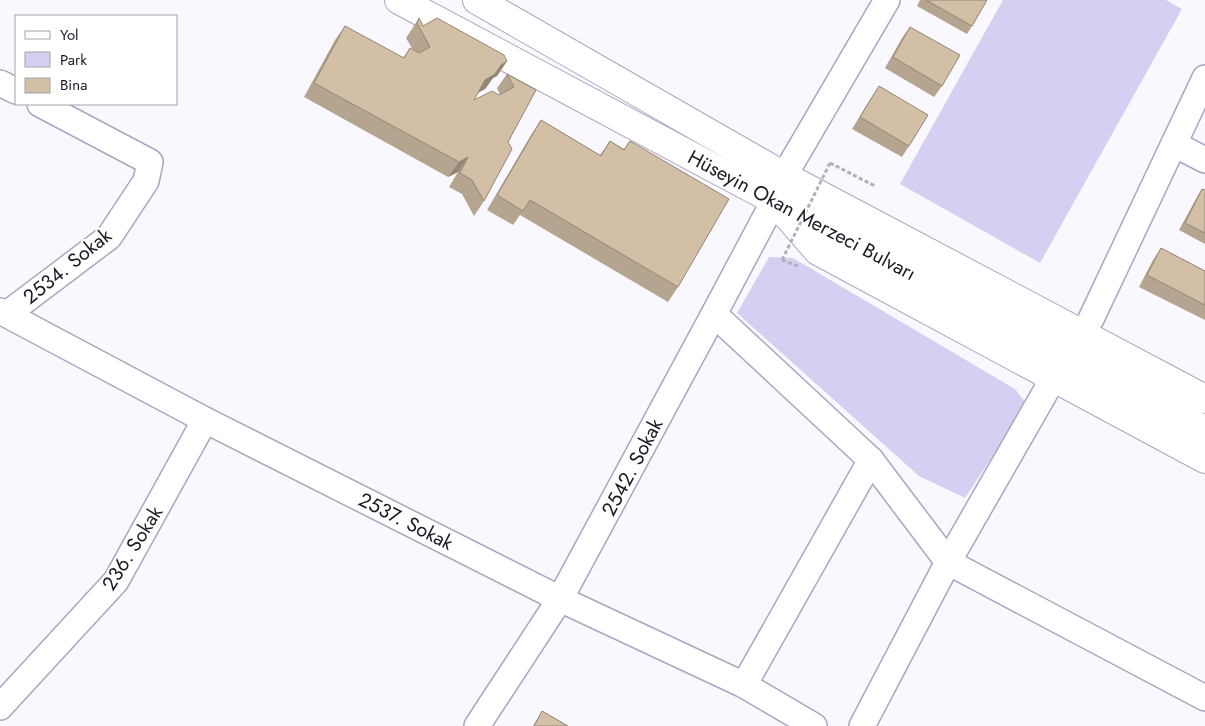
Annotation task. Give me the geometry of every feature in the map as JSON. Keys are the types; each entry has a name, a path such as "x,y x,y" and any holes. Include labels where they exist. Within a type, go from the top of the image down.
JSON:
{"main road":[{"name":"Hüseyin Okan Merzeci Bulvarı","path":"399,0 1205,430"},
{"name":"Hüseyin Okan Merzeci Bulvarı","path":"477,0 784,176 1205,399"},
{"path":"784,176 838,183 1205,379"},
{"path":"774,201 818,251 1205,459"}],"street":[{"path":"784,176 887,0"},
{"path":"1091,319 1205,78"},
{"path":"0,83 15,90"},
{"name":"2534. Sokak","path":"3,313 109,237 146,181 150,162 42,105"},
{"path":"1174,144 1205,160"},
{"name":"2542. Sokak","path":"477,726 560,599 774,201"},
{"name":"2537. Sokak","path":"3,313 205,420 560,599 744,685 814,726"},
{"path":"714,314 871,460 948,562 1205,698"},
{"path":"862,726 948,562 1054,377"},
{"name":"236. Sokak","path":"0,706 116,581 205,420"},
{"path":"744,685 871,460"}],"path":[{"path":"782,260 830,163 875,186"}],"green space":[{"path":"1003,0 1166,0 1182,9 1040,263 900,184"},
{"path":"769,257 793,258 1015,389 1027,404 965,498 919,476 737,313"}],"building":[{"path":"926,0 987,0 972,26"},
{"path":"419,18 423,26 437,18 504,55 507,61 501,65 495,74 485,80 474,100 492,91 499,95 514,87 507,74 536,90 508,142 512,149 484,201 472,180 460,173 468,157 459,162 314,83 345,26 404,58 410,48 419,53 430,47 417,23"},
{"path":"910,27 960,55 942,86 893,57"},
{"path":"879,86 928,115 909,146 860,117"},
{"path":"541,120 601,156 610,141 624,150 630,141 729,199 678,287 530,200 523,211 497,195"},
{"path":"1202,189 1205,190 1205,233 1185,223"},
{"path":"1161,248 1205,271 1205,305 1147,275"},
{"path":"542,711 568,726 534,726"}]}
